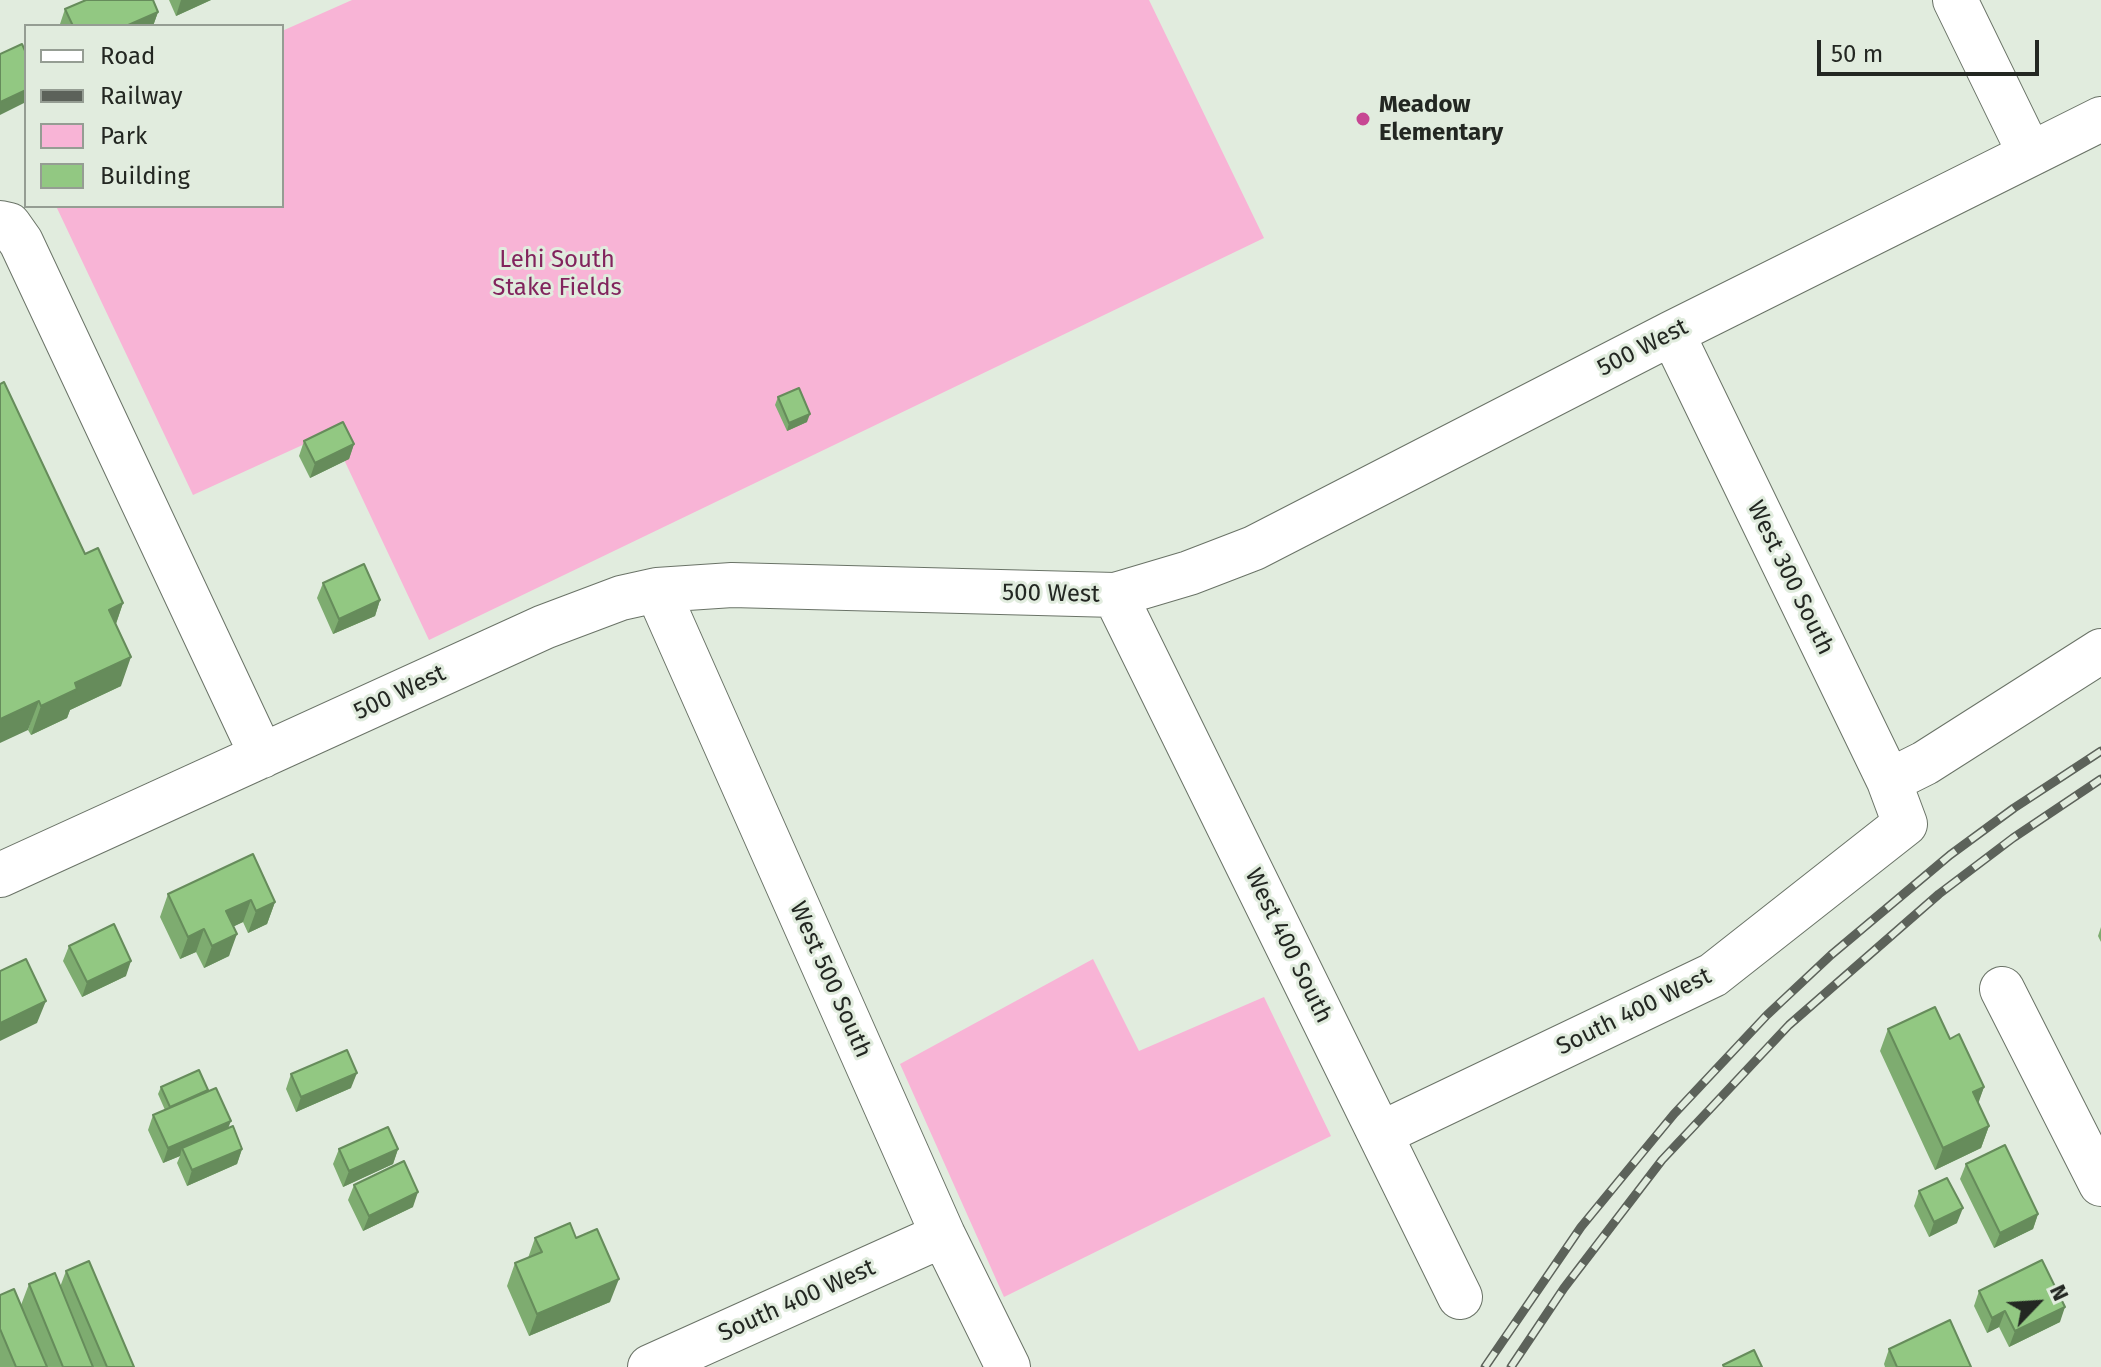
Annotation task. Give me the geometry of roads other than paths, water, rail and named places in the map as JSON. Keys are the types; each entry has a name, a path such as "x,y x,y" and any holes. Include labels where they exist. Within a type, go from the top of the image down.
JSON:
{"street":[{"path":"1955,0 2030,154"},
{"name":"500 West","path":"0,875 544,627 621,598 657,590 732,585 1115,595 1189,573 1254,548 1672,333 2101,119"},
{"path":"0,223 9,225 21,242 262,756"},
{"name":"West 300 South","path":"1672,333 1889,781 1905,824"},
{"name":"West 500 South","path":"657,590 943,1235 1008,1367"},
{"name":"West 400 South","path":"1115,595 1460,1297"},
{"path":"1889,781 1925,763 2101,651"},
{"name":"South 400 West","path":"1380,1134 1713,975 1905,824"},
{"path":"2002,989 2101,1184"},
{"name":"South 400 West","path":"650,1367 943,1235"}],"railway":[{"path":"1485,1367 1581,1227 1674,1114 1767,1015 1831,955 1950,855 2014,808 2101,751"},
{"path":"1511,1367 1564,1288 1662,1160 1789,1025 1939,894 2013,838 2101,779"}],"place":[{"name":"Meadow Elementary","path":"1363,119"}],"park label":[{"name":"Lehi South Stake Fields","path":"557,274"}]}
